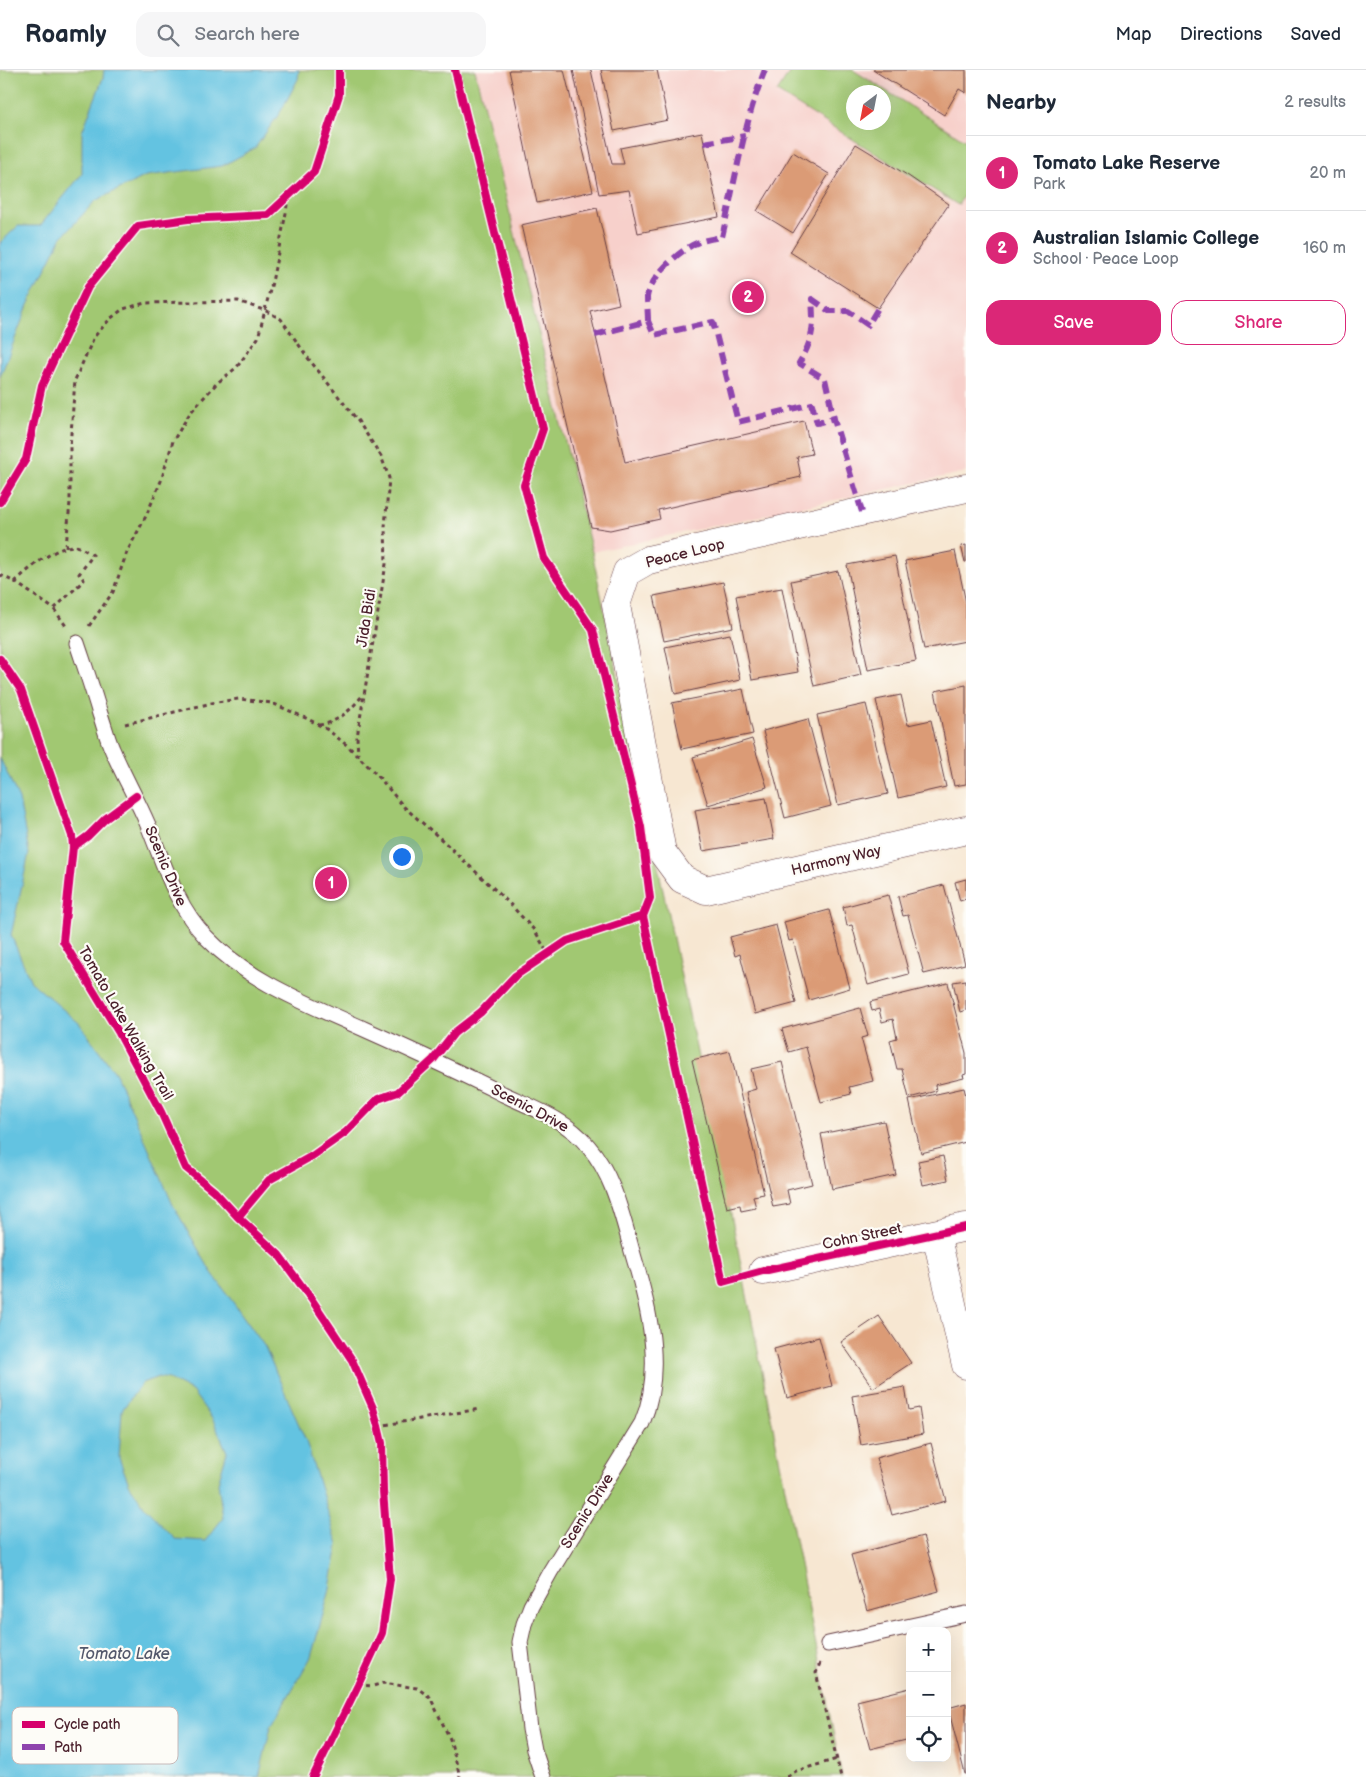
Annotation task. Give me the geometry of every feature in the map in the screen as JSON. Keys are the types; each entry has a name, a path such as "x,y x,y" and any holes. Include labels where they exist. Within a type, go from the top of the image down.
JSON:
{"street":[{"name":"Peace Loop","path":"706,890 682,879 662,852 616,605 627,572 648,560 966,488"},
{"name":"Harmony Way","path":"706,890 966,830"},
{"name":"Cohn Street","path":"763,1271 966,1227"},
{"path":"936,1234 966,1365"}],"lane":[{"name":"Scenic Drive","path":"77,644 112,748 136,796 184,910 206,937 260,980 292,997 442,1064 555,1119 573,1130 589,1146 603,1167 614,1190 643,1288 652,1333 652,1389 642,1423 550,1572 531,1606 524,1624 520,1642 530,1729 534,1750 543,1777"},
{"path":"828,1644 966,1614"}],"path":[{"path":"281,203 294,190"},
{"path":"0,575 15,582 54,609 77,644 113,592 127,552 146,516 161,481 173,441 190,413 216,384 237,368 258,338 266,311 288,196"},
{"path":"15,582 25,572 66,547 78,547 93,556 79,574 84,580 54,609"},
{"path":"318,725 328,724 343,715 364,695"},
{"path":"105,729 239,698 272,703 328,730 378,776 404,807 509,903 551,952 540,959"},
{"path":"375,1417 379,1430 480,1409"},
{"path":"828,1644 816,1673 841,1777"},
{"path":"357,1687 362,1677"},
{"path":"357,1687 383,1683 417,1688 430,1698 450,1739 460,1777"},
{"path":"787,1777 793,1772 837,1758"}],"shaded area":[{"path":"475,70 966,70 966,472 592,552"}],"green space":[{"path":"0,70 475,70 592,552 731,1214 842,1777 0,1777"},
{"path":"791,70 853,70 877,85 846,85 846,130 891,130 891,94 966,141 966,192 958,205 777,92"}],"water":[{"path":"104,70 299,70 298,79 281,111 255,148 222,166 146,176 95,201 61,238 28,305 0,377 0,243 18,226 40,226 82,174 82,132 103,78"},
{"name":"Tomato Lake","path":"0,758 19,799 29,853 11,935 31,982 79,1023 116,1074 173,1205 210,1270 265,1347 306,1441 338,1545 329,1593 311,1657 271,1726 259,1777 0,1777","holes":["158,1377 169,1379 192,1391 213,1420 227,1452 218,1483 223,1518 205,1541 175,1539 145,1508 129,1484 119,1458 122,1410 142,1383"]}],"building":[{"path":"509,70 564,70 593,191 537,203"},
{"path":"573,70 591,70 612,164 624,164 620,148 702,132 719,217 638,233 629,190 599,194"},
{"path":"601,70 657,70 668,120 614,131"},
{"path":"873,70 966,70 966,93 959,89 944,115"},
{"path":"856,144 907,175 949,204 878,308 790,252"},
{"path":"793,152 829,174 793,233 757,211"},
{"path":"597,208 619,304 590,311 625,462 804,421 812,454 797,457 801,477 658,510 660,519 610,530 591,527 521,225"},
{"path":"966,545 966,562 965,562 961,546"},
{"path":"955,551 966,603 966,641 924,649 905,561"},
{"path":"895,556 916,661 868,670 847,565"},
{"path":"838,571 861,675 814,686 791,581"},
{"path":"723,582 733,627 664,641 654,596"},
{"path":"782,588 798,672 752,680 736,596"},
{"path":"730,634 740,680 675,694 665,647"},
{"path":"966,685 966,784 954,786 935,691"},
{"path":"743,689 753,734 682,749 672,703"},
{"path":"901,695 908,725 931,720 946,787 898,798 876,700"},
{"path":"866,704 888,794 838,805 817,715"},
{"path":"808,719 831,806 785,818 763,731"},
{"path":"752,739 767,787 708,805 693,757"},
{"path":"766,798 774,839 703,851 695,810"},
{"path":"966,879 966,899 960,901 955,882"},
{"path":"944,885 965,964 924,974 908,915 903,916 898,897"},
{"path":"888,895 909,974 868,985 852,925 847,926 843,907"},
{"path":"829,910 850,988 809,1000 793,940 789,941 784,922"},
{"path":"776,925 796,1003 755,1014 740,954 735,956 730,937"},
{"path":"966,980 966,1010 960,1012 953,982"},
{"path":"948,983 966,1053 966,1074 963,1075 964,1078 935,1085 936,1091 909,1098 902,1069 897,1069 890,1040 897,1038 893,1019 882,1022 879,1009 872,1011 870,1002"},
{"path":"860,1008 868,1036 861,1038 873,1081 849,1087 851,1094 821,1102 806,1047 789,1052 782,1029"},
{"path":"730,1051 764,1194 753,1196 756,1208 741,1211 740,1205 727,1208 692,1060"},
{"path":"782,1062 812,1184 787,1190 790,1204 773,1207 746,1092 756,1089 751,1069"},
{"path":"964,1088 966,1096 966,1142 921,1153 909,1100"},
{"path":"884,1121 896,1175 832,1189 821,1134"},
{"path":"943,1156 948,1180 923,1185 918,1161"},
{"path":"879,1316 911,1363 873,1388 841,1342"},
{"path":"819,1337 832,1386 787,1398 774,1349"},
{"path":"905,1387 909,1410 919,1408 923,1434 861,1445 852,1396"},
{"path":"931,1443 946,1501 892,1515 876,1458"},
{"path":"923,1536 939,1591 867,1611 851,1555"},
{"path":"906,1689 906,1740 870,1749 857,1701"},
{"path":"966,1703 966,1774 951,1720 951,1707"}],"marked path":[{"path":"648,321 647,297 649,289 667,265 691,246 702,241 722,237 751,110 765,70"},
{"path":"704,143 745,136"},
{"path":"862,512 835,423 825,379 799,363 808,347 812,332 812,299 829,311 848,311 868,325 878,308"},
{"path":"595,335 648,321 654,335 713,322 738,422 812,404 817,423 834,418"}],"cycle path":[{"path":"0,502 26,459 42,385 88,287 138,226 188,219 268,215 314,172 339,95 339,70"},
{"path":"455,70 543,429 524,485 544,558 593,630 641,827 650,898 643,916 723,1282 763,1271 966,1227"},
{"name":"Tomato Lake Walking Trail","path":"0,659 21,690 72,836 73,847 63,941 119,1033 161,1112 186,1168 214,1191 238,1217 279,1255 352,1360 373,1408 382,1443 383,1491 390,1579 382,1633 313,1777"},
{"path":"73,847 88,836 105,819 136,796"},
{"path":"238,1217 269,1180 312,1156 346,1132 378,1099 398,1092 433,1060 454,1033 481,1012 515,976 567,941 643,916"}],"place":[{"name":"Australian Islamic College","path":"748,297"},
{"name":"Tomato Lake Reserve","path":"331,883"}]}
